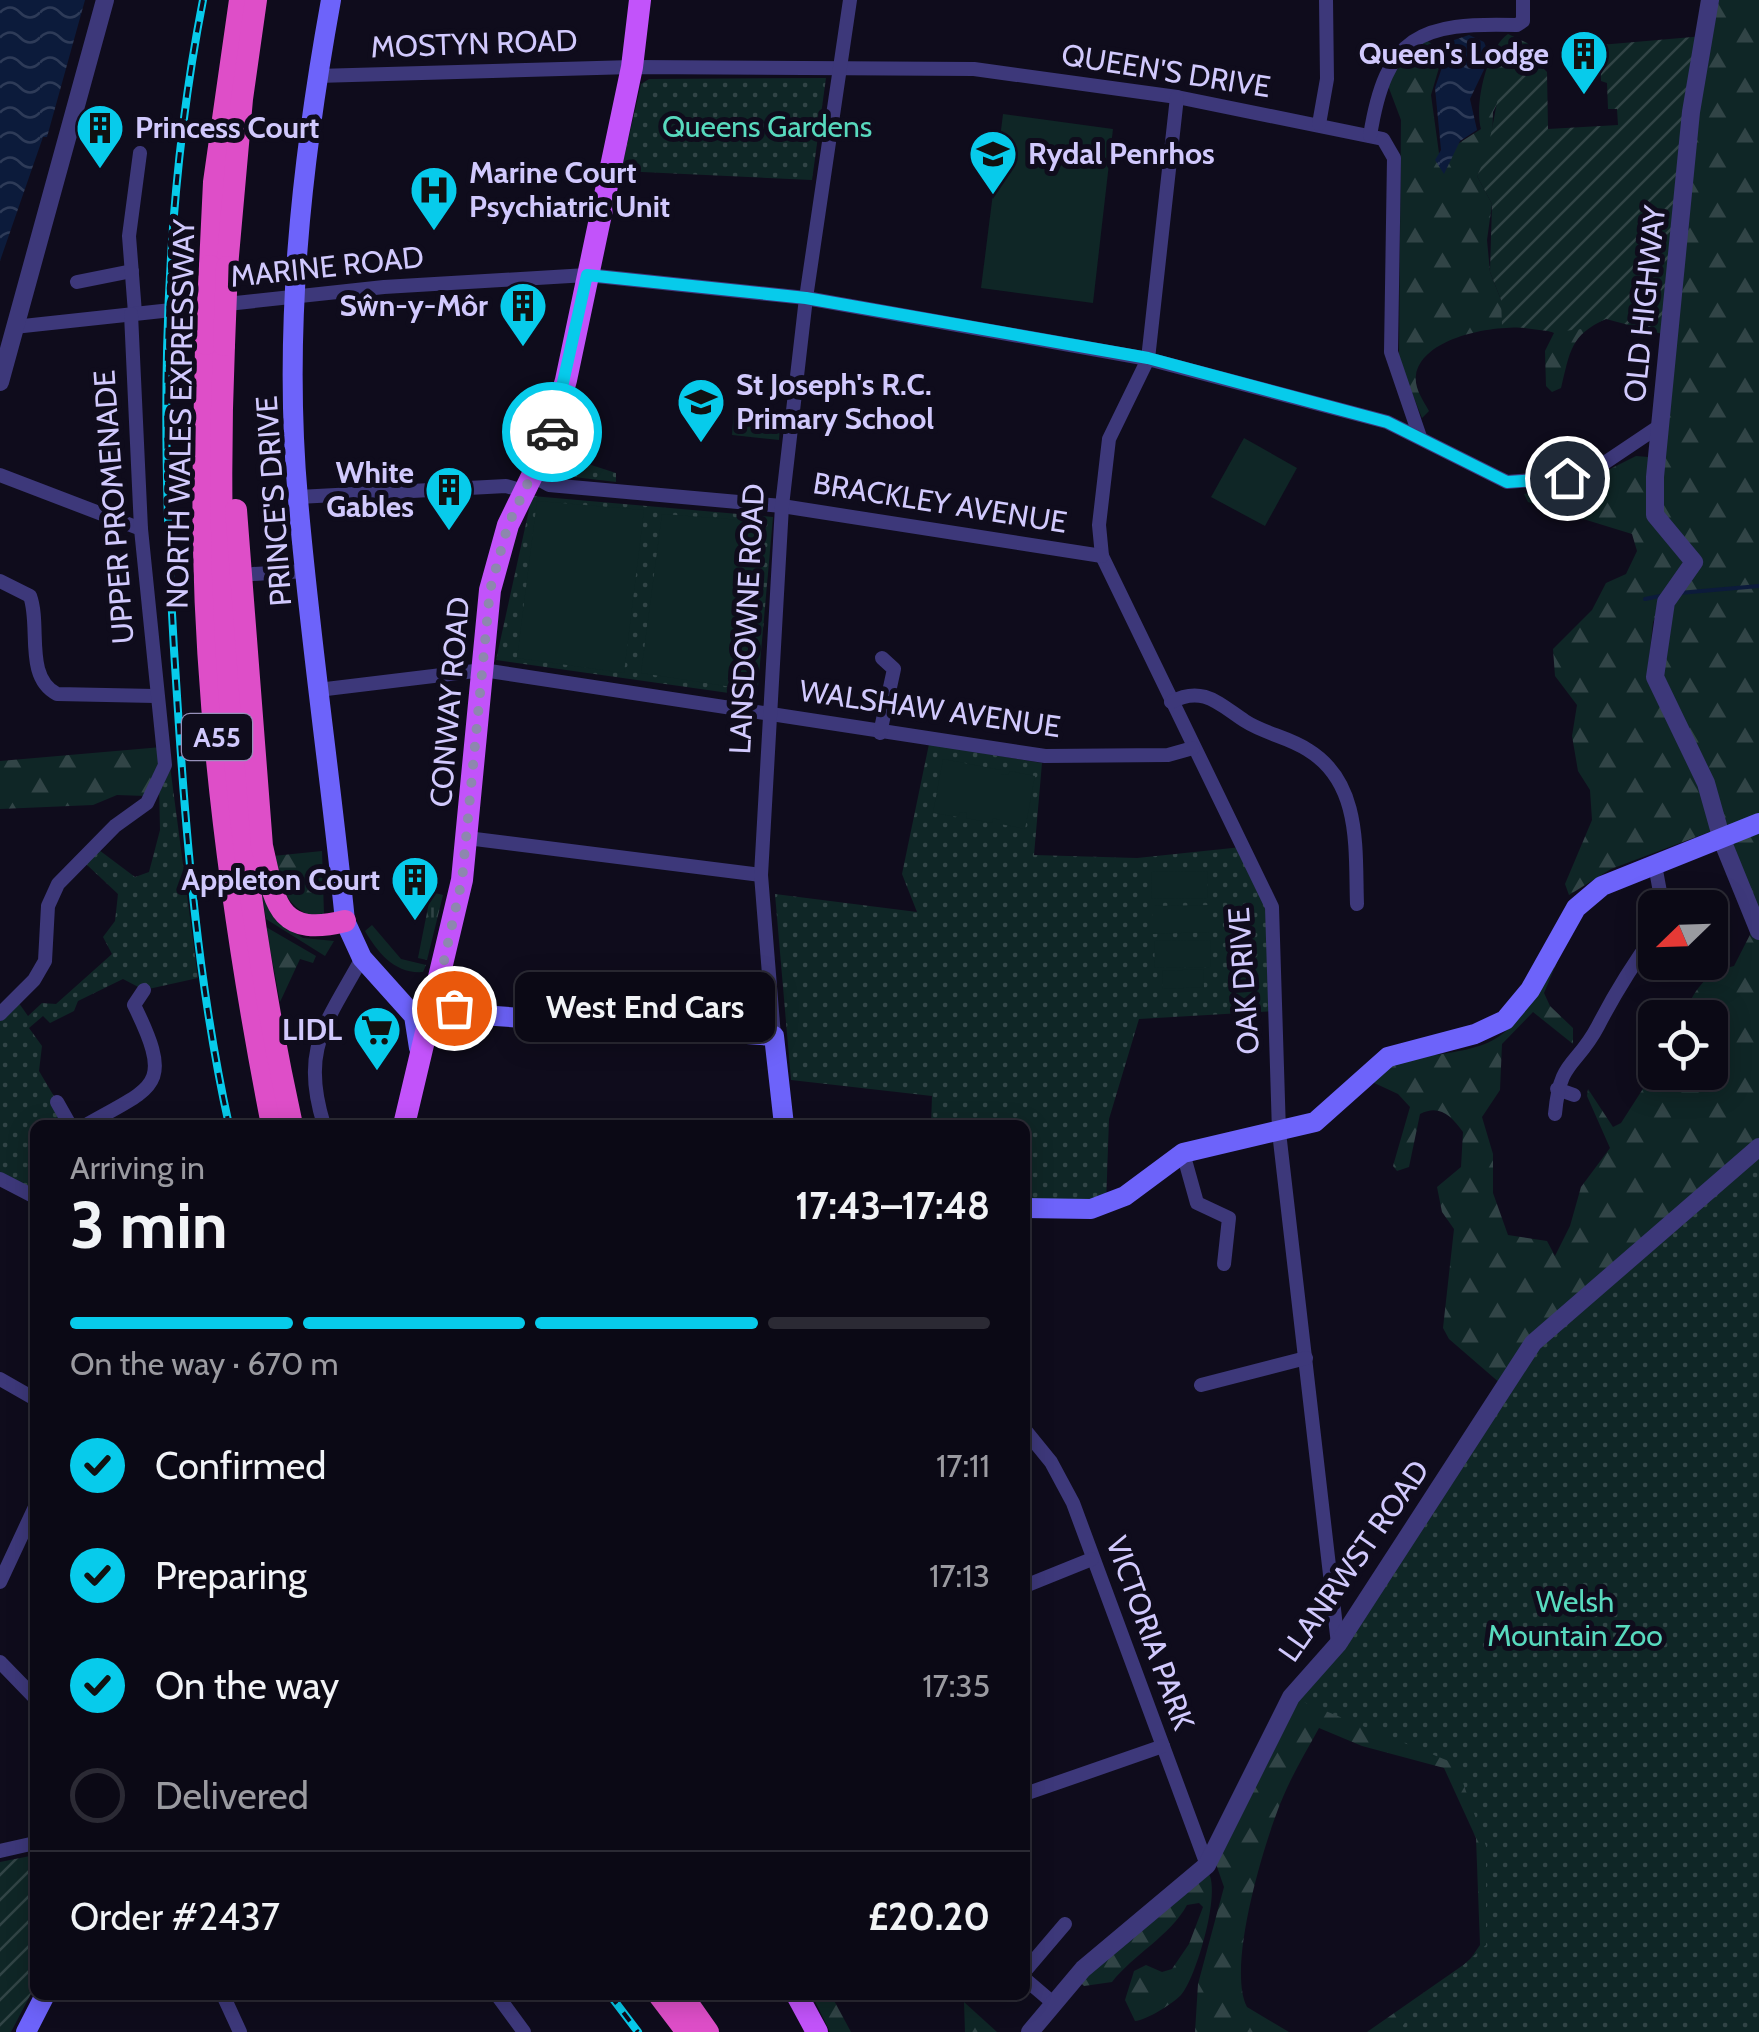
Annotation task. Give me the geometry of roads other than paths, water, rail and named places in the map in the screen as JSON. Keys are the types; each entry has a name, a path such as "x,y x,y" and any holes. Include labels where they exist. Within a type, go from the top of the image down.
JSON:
{"highway":[{"name":"NORTH WALES EXPRESSWAY","path":"219,266 214,182 240,0"},
{"name":"NORTH WALES EXPRESSWAY","path":"256,0 219,266 204,552 223,834 248,1004 271,1120"},
{"name":"NORTH WALES EXPRESSWAY","path":"215,345 222,388 222,552 235,776 251,916 291,1120"},
{"path":"222,388 232,448 262,846 272,893 290,919 312,930 345,922"},
{"path":"223,834 240,1009 259,1120"},
{"path":"664,2000 687,2032"},
{"path":"686,2000 708,2032"}],"main road":[{"name":"PRINCE'S DRIVE","path":"331,0 299,203 295,298 298,497 345,922 362,958 414,1016 420,1061"},
{"name":"CONWAY ROAD","path":"405,1120 438,988 467,838 498,556 563,394 632,68 640,0"},
{"path":"1030,1208 1074,1211 1106,1205 1182,1154 1225,1140 1279,1132 1328,1114 1388,1057 1475,1034 1505,1020 1530,990 1576,908 1602,886 1759,823"},
{"name":"PRINCE'S DRIVE","path":"388,984 420,1003 429,1027"},
{"path":"438,988 454,1008 468,1014"},
{"path":"429,1027 449,1016 468,1014 774,1036"},
{"name":"LANSDOWNE ROAD","path":"774,1036 783,1120"},
{"path":"26,2032 42,2000"},
{"path":"800,2000 817,2032"}],"street":[{"path":"0,382 105,0"},
{"name":"LANSDOWNE ROAD","path":"774,1036 761,875 782,506 806,298 850,0"},
{"path":"1318,124 1327,79 1326,0"},
{"path":"1420,437 1391,352 1394,158 1383,139 1370,136 1384,75 1403,48 1428,32 1468,22 1523,21 1523,0"},
{"name":"OLD HIGHWAY","path":"1710,0 1691,112 1655,515 1694,562 1672,594 1655,677 1706,783 1722,840 1759,931"},
{"name":"MOSTYN ROAD","path":"317,76 632,68"},
{"name":"QUEEN'S DRIVE","path":"632,68 974,69 1177,97 1370,136"},
{"name":"OAK DRIVE","path":"1177,97 1148,358 1109,439 1099,526 1102,556 1272,907 1279,1132 1338,1644"},
{"name":"UPPER PROMENADE","path":"0,1014 34,980 44,960 48,906 58,884 115,826 147,803 159,786 165,766 140,530 130,236 140,153"},
{"path":"77,282 132,271"},
{"name":"MARINE ROAD","path":"14,327 524,276 587,275 806,298 1148,358 1387,422 1507,482 1567,478 1586,464 1604,464 1661,425"},
{"path":"0,475 140,530"},
{"name":"BRACKLEY AVENUE","path":"298,497 549,485 782,506 1102,556"},
{"path":"253,574 307,570"},
{"path":"0,581 30,596 39,676 45,688 57,694 155,696"},
{"path":"880,733 894,669 882,658"},
{"name":"WALSHAW AVENUE","path":"318,690 483,670 1045,756 1168,755 1193,748"},
{"path":"1171,702 1194,694 1208,695 1261,731 1308,749 1323,763 1344,792 1354,823 1357,904"},
{"path":"467,838 761,875"},
{"path":"1655,865 1660,890"},
{"path":"1555,1114 1557,1089 1569,1061 1596,1029 1613,992 1638,957"},
{"path":"322,1120 312,1086 317,1040 362,958"},
{"path":"95,1120 148,1091 154,1080 151,1039 134,1005 144,990"},
{"path":"1557,1089 1574,1095"},
{"path":"57,1102 67,1120"},
{"name":"LLANRWST ROAD","path":"1030,2032 1052,2002 1206,1865 1292,1697 1338,1644 1533,1343 1759,1147"},
{"path":"1182,1154 1196,1203 1229,1218 1224,1264"},
{"path":"0,1180 30,1195"},
{"path":"1201,1385 1306,1358"},
{"path":"0,1379 30,1396"},
{"name":"VICTORIA PARK","path":"1030,1436 1051,1462 1073,1503 1206,1865"},
{"path":"0,1582 30,1518"},
{"path":"1030,1584 1092,1559"},
{"path":"0,1662 30,1693"},
{"path":"1030,1792 1162,1746"},
{"path":"0,1852 30,1844"},
{"path":"1030,1964 1065,1924"},
{"path":"1030,1982 1052,2002"},
{"path":"225,2000 240,2032"},
{"path":"501,2000 524,2032"}],"water":[{"path":"0,0 85,0 47,137 43,137 0,261"},
{"path":"1469,35 1484,42 1490,57 1470,99 1477,130 1460,141 1444,174 1435,160 1441,150 1435,88 1451,41"}],"waterway":[{"path":"1679,593 1759,586"},
{"path":"1645,599 1660,596"}],"railway":[{"path":"203,0 178,173 166,434 172,609 189,858 209,1019 228,1120"},
{"path":"614,2000 638,2032"}],"place":[{"name":"Queen's Lodge","path":"1584,96"},
{"name":"Princess Court","path":"100,170"},
{"name":"Rydal Penrhos","path":"993,196"},
{"name":"Marine Court Psychiatric Unit","path":"434,232"},
{"name":"Sŵn-y-Môr","path":"523,348"},
{"name":"St Joseph's R.C. Primary School","path":"701,444"},
{"name":"White Gables","path":"449,532"},
{"name":"Appleton Court","path":"415,922"},
{"name":"West End Cars","path":"454,1008"},
{"name":"LIDL","path":"377,1072"}],"park label":[{"name":"Queens Gardens","path":"767,127"},
{"name":"Welsh Mountain Zoo","path":"1575,1619"}]}
